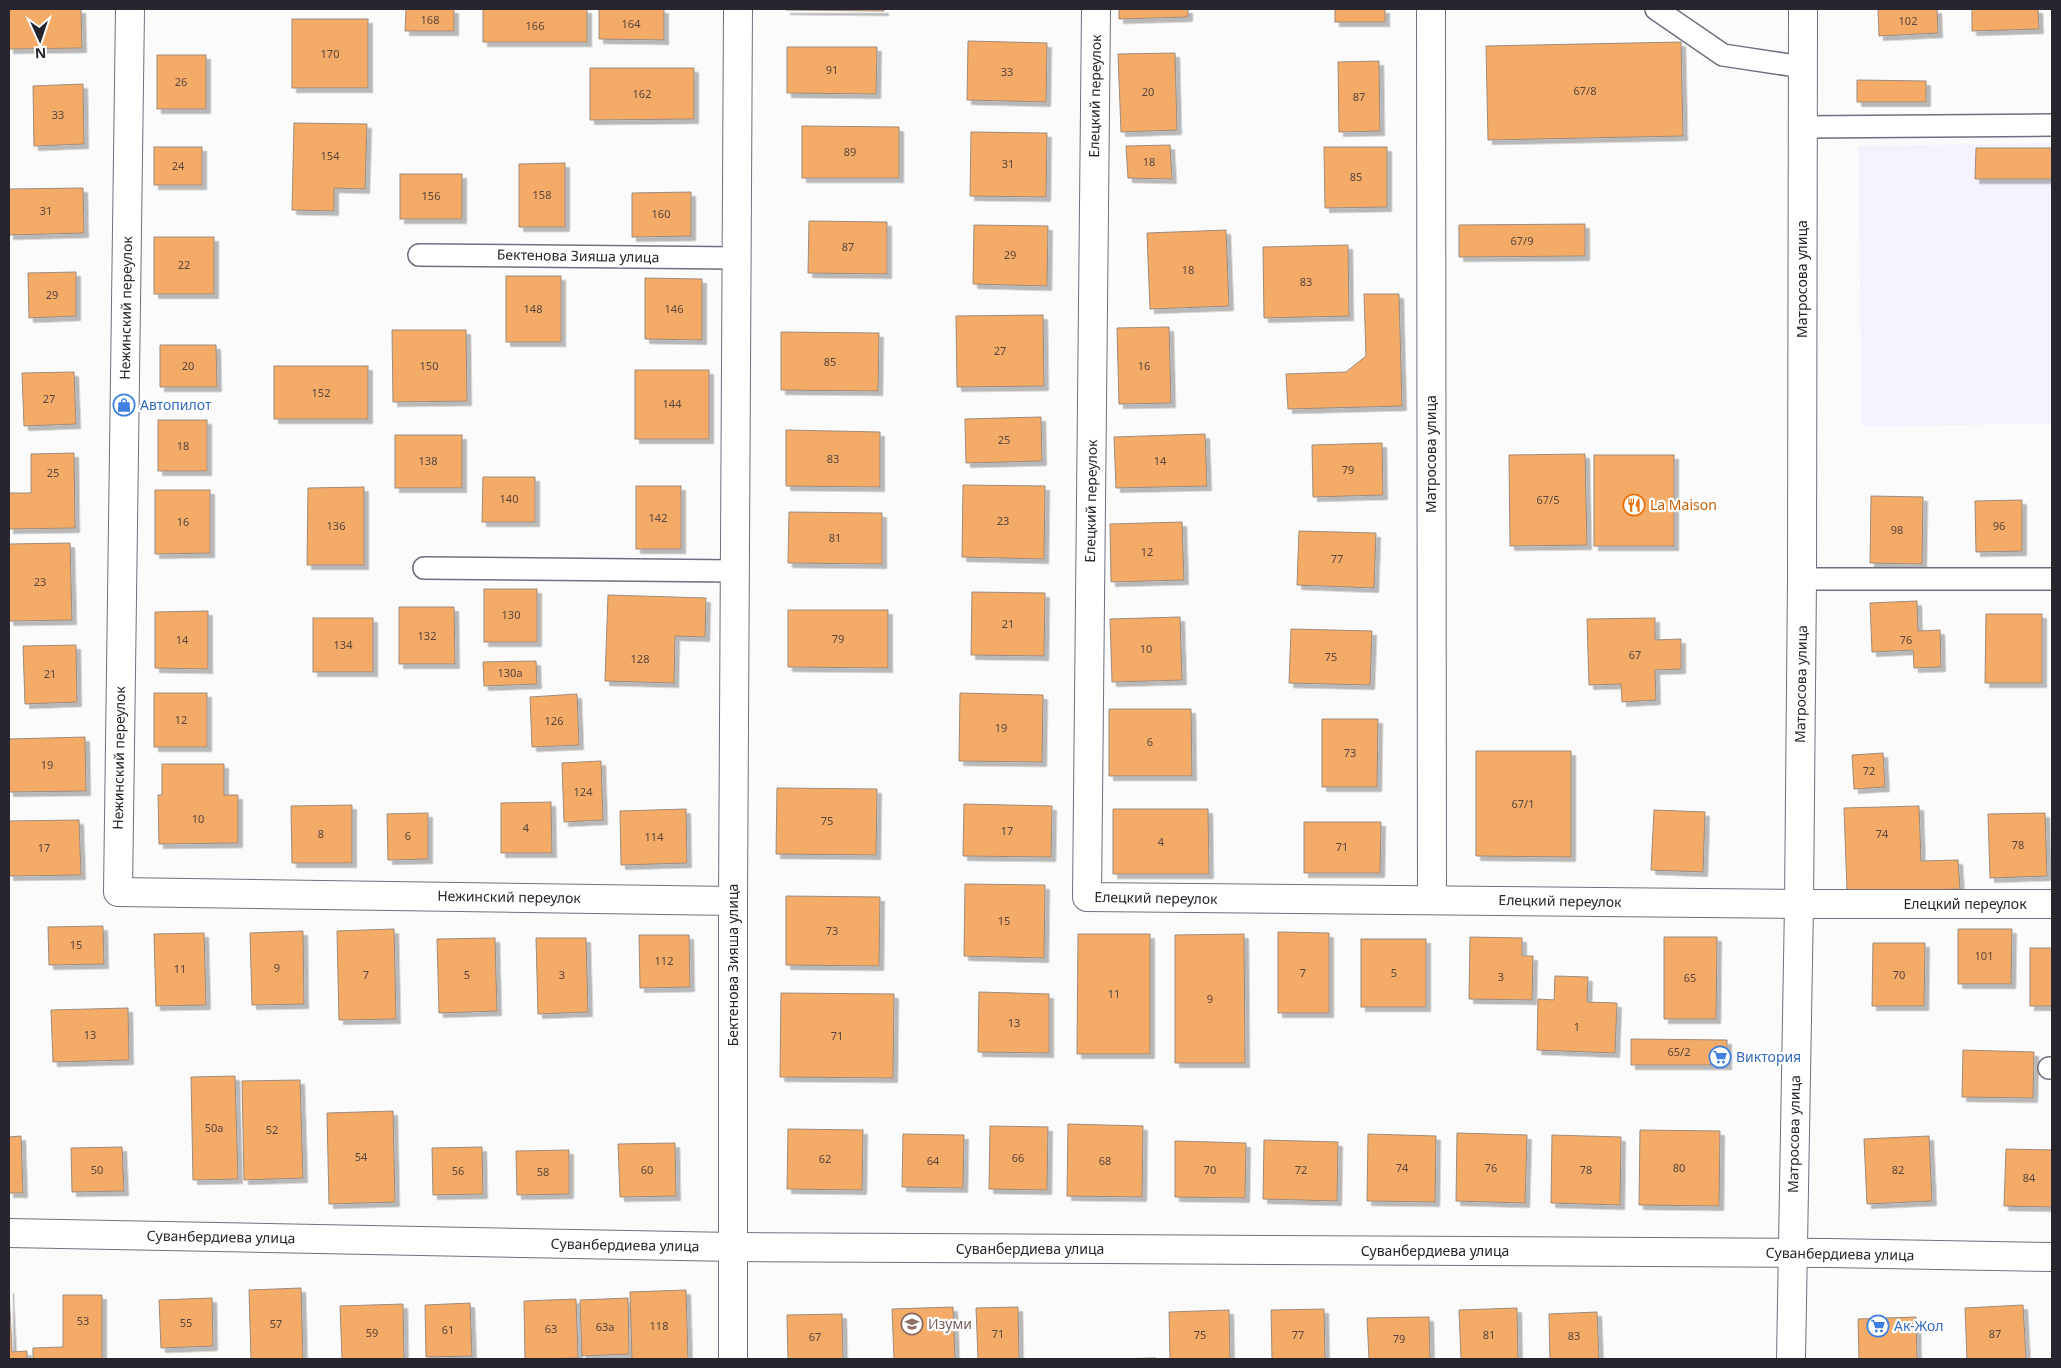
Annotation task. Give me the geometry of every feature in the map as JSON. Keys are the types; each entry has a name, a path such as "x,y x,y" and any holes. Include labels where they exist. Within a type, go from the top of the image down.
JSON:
{"street":[{"name":"Нежинский переулок","path":"130,9 118,892 733,901"},
{"name":"Бектенова Зияша улица","path":"733,1359 733,901 738,9"},
{"name":"Елецкий переулок","path":"1096,9 1087,897 1799,904 2052,904"},
{"name":"Матросова улица","path":"1431,9 1432,900"},
{"name":"Матросова улица","path":"1791,1359 1799,904 1802,579 1803,9"},
{"name":"Суванбердиева улица","path":"9,1234 733,1247 2052,1256"}],"lane":[{"path":"1656,9 1724,55 1803,67"},
{"path":"1803,127 2052,125"},
{"name":"Бектенова Зияша улица","path":"418,255 737,258"},
{"path":"424,568 735,571"},
{"path":"1802,579 2052,579"}],"shaded area":[{"path":"2052,143 2052,424 1862,426 1858,146"}],"building":[{"path":"9,9 81,9 82,48 9,49"},
{"path":"406,9 454,9 454,31 405,31"},
{"path":"483,9 587,9 587,42 483,42"},
{"path":"599,9 664,9 664,40 599,39"},
{"path":"884,9 884,11 786,10"},
{"path":"1119,9 1188,9 1188,17 1119,19"},
{"path":"1335,9 1385,9 1385,22 1335,22"},
{"path":"1878,9 1937,9 1938,33 1879,36"},
{"path":"1972,9 2038,9 2039,29 1972,31"},
{"path":"292,19 368,19 368,88 292,88"},
{"path":"968,41 1047,43 1046,102 967,100"},
{"path":"1681,42 1683,136 1488,140 1486,46"},
{"path":"787,47 877,47 876,94 787,93"},
{"path":"1175,53 1177,130 1121,132 1118,54"},
{"path":"157,55 206,55 206,109 157,109"},
{"path":"1379,61 1380,131 1339,132 1338,62"},
{"path":"590,68 694,68 694,119 590,120"},
{"path":"1857,80 1926,81 1926,102 1857,102"},
{"path":"83,84 84,144 34,146 33,86"},
{"path":"294,123 367,124 365,189 334,188 334,211 292,210"},
{"path":"802,126 899,127 899,178 802,178"},
{"path":"971,132 1047,133 1046,197 970,196"},
{"path":"1170,145 1172,179 1128,178 1126,146"},
{"path":"154,147 202,147 202,185 154,185"},
{"path":"1324,147 1387,147 1387,207 1325,208"},
{"path":"1976,148 2052,148 2052,179 1975,179"},
{"path":"565,163 565,227 519,227 519,164"},
{"path":"400,174 462,174 462,219 400,219"},
{"path":"83,188 84,233 9,235 9,189"},
{"path":"691,192 691,236 632,237 632,193"},
{"path":"809,221 887,222 887,274 808,273"},
{"path":"1585,224 1585,256 1459,257 1459,225"},
{"path":"974,225 1048,226 1047,286 973,284"},
{"path":"1226,230 1229,306 1150,309 1147,233"},
{"path":"154,237 214,237 214,294 154,294"},
{"path":"1348,245 1349,316 1264,318 1263,247"},
{"path":"76,272 76,316 29,318 28,273"},
{"path":"506,276 561,276 561,342 506,342"},
{"path":"645,278 702,279 702,340 645,339"},
{"path":"1364,294 1399,294 1402,406 1288,409 1286,374 1346,372 1366,356"},
{"path":"1043,315 1044,386 957,387 956,316"},
{"path":"1169,327 1171,403 1119,404 1117,328"},
{"path":"392,330 466,330 467,401 393,402"},
{"path":"781,332 879,333 878,391 781,390"},
{"path":"160,345 216,345 217,387 160,387"},
{"path":"274,366 368,366 368,419 274,419"},
{"path":"635,370 709,370 709,439 635,439"},
{"path":"74,372 76,424 24,426 22,373"},
{"path":"1041,417 1042,461 966,463 965,419"},
{"path":"158,420 207,420 207,471 158,471"},
{"path":"786,430 880,432 880,487 786,486"},
{"path":"1205,434 1207,486 1116,488 1114,437"},
{"path":"395,435 462,435 462,488 395,488"},
{"path":"1382,443 1383,495 1313,497 1312,445"},
{"path":"74,453 75,528 9,529 9,493 31,493 31,454"},
{"path":"1585,454 1587,545 1510,546 1509,455"},
{"path":"1594,455 1674,455 1674,546 1594,546"},
{"path":"483,477 535,477 535,522 482,522"},
{"path":"963,485 1045,486 1044,559 962,557"},
{"path":"636,486 681,486 681,549 636,549"},
{"path":"364,487 364,565 307,565 308,488"},
{"path":"155,490 210,490 210,553 155,554"},
{"path":"1871,496 1923,497 1922,564 1870,563"},
{"path":"2022,500 2022,551 1976,552 1975,501"},
{"path":"789,512 882,513 882,564 788,563"},
{"path":"1182,522 1184,580 1111,582 1110,524"},
{"path":"1299,531 1376,533 1374,588 1297,585"},
{"path":"70,543 72,620 9,621 9,544"},
{"path":"484,589 537,589 537,642 484,642"},
{"path":"972,592 1045,593 1044,656 971,655"},
{"path":"608,595 706,598 705,637 675,636 674,683 605,681"},
{"path":"1917,601 1918,631 1940,630 1941,667 1914,668 1913,650 1872,652 1870,603"},
{"path":"399,607 454,607 455,664 399,664"},
{"path":"788,610 888,610 888,668 788,667"},
{"path":"208,611 208,669 155,668 155,612"},
{"path":"1986,614 2042,614 2042,683 1985,683"},
{"path":"1180,617 1182,680 1112,682 1110,619"},
{"path":"313,618 373,618 373,672 313,672"},
{"path":"1655,618 1655,640 1681,639 1681,669 1655,670 1656,700 1622,702 1621,684 1589,685 1587,619"},
{"path":"1291,629 1372,631 1370,685 1289,683"},
{"path":"76,645 77,702 25,704 23,646"},
{"path":"536,661 537,684 484,686 483,662"},
{"path":"154,693 207,693 207,747 154,747"},
{"path":"960,693 1043,695 1042,762 959,761"},
{"path":"577,694 579,745 532,747 530,697"},
{"path":"1109,709 1191,709 1192,776 1109,776"},
{"path":"1322,719 1378,719 1377,787 1322,787"},
{"path":"85,737 86,791 9,792 9,739"},
{"path":"1476,751 1571,751 1571,857 1476,856"},
{"path":"1883,753 1885,787 1854,789 1852,755"},
{"path":"601,761 603,820 564,822 562,763"},
{"path":"162,764 224,764 224,795 238,795 238,843 159,844 158,795 162,795"},
{"path":"777,788 877,789 876,855 776,854"},
{"path":"551,802 552,853 501,853 501,803"},
{"path":"964,804 1052,806 1051,857 963,856"},
{"path":"352,805 352,863 292,863 291,806"},
{"path":"1919,806 1921,861 1958,860 1960,889 1847,892 1844,808"},
{"path":"686,809 687,863 621,865 620,811"},
{"path":"1113,809 1208,809 1209,874 1113,874"},
{"path":"1654,810 1705,812 1703,872 1651,870"},
{"path":"428,813 428,859 388,860 387,814"},
{"path":"2045,813 2047,876 1990,878 1988,814"},
{"path":"79,820 81,875 9,876 9,821"},
{"path":"1304,822 1381,822 1380,873 1304,873"},
{"path":"965,884 1045,885 1044,958 964,956"},
{"path":"786,896 880,897 879,966 786,965"},
{"path":"103,926 104,964 49,965 48,927"},
{"path":"394,929 396,1019 339,1020 337,931"},
{"path":"1958,929 2012,929 2011,984 1958,984"},
{"path":"303,931 304,1004 252,1005 250,933"},
{"path":"1278,932 1329,933 1329,1013 1278,1013"},
{"path":"204,933 206,1005 156,1006 154,934"},
{"path":"1078,934 1150,934 1150,1054 1077,1054"},
{"path":"1244,934 1245,1063 1175,1063 1175,935"},
{"path":"639,935 689,935 690,987 640,988"},
{"path":"1470,937 1522,938 1522,956 1533,956 1532,1000 1469,999"},
{"path":"1664,937 1717,937 1716,1019 1664,1019"},
{"path":"495,938 497,1011 439,1013 437,939"},
{"path":"536,938 586,938 588,1012 538,1014"},
{"path":"1361,939 1426,939 1426,1007 1361,1007"},
{"path":"1873,943 1925,943 1924,1006 1872,1006"},
{"path":"2030,948 2052,948 2052,1006 2030,1006"},
{"path":"1555,976 1588,977 1587,1002 1617,1003 1615,1053 1537,1050 1538,999 1554,1000"},
{"path":"979,992 1049,994 1049,1053 978,1052"},
{"path":"781,993 894,994 893,1078 780,1077"},
{"path":"128,1008 129,1060 53,1062 51,1010"},
{"path":"1631,1039 1727,1040 1727,1065 1631,1065"},
{"path":"1963,1050 2034,1052 2033,1098 1962,1097"},
{"path":"235,1076 238,1179 193,1180 191,1077"},
{"path":"300,1080 303,1178 244,1180 242,1081"},
{"path":"393,1111 395,1202 329,1204 327,1113"},
{"path":"1068,1124 1143,1126 1142,1197 1067,1196"},
{"path":"990,1126 1048,1127 1047,1190 989,1189"},
{"path":"788,1129 863,1130 862,1190 787,1189"},
{"path":"1640,1130 1720,1131 1719,1206 1639,1205"},
{"path":"1457,1133 1527,1135 1525,1203 1456,1201"},
{"path":"903,1134 964,1135 963,1188 902,1187"},
{"path":"1368,1134 1436,1136 1435,1202 1367,1201"},
{"path":"1552,1135 1621,1137 1620,1205 1551,1203"},
{"path":"21,1136 23,1193 9,1193 9,1137"},
{"path":"1929,1136 1932,1201 1867,1204 1864,1139"},
{"path":"1264,1140 1338,1142 1337,1201 1263,1199"},
{"path":"1175,1141 1246,1143 1245,1198 1175,1197"},
{"path":"675,1143 676,1196 620,1197 618,1144"},
{"path":"122,1147 124,1191 72,1192 71,1148"},
{"path":"482,1147 483,1194 433,1195 432,1148"},
{"path":"2006,1149 2052,1150 2052,1207 2004,1206"},
{"path":"569,1150 569,1194 517,1195 516,1151"},
{"path":"301,1288 303,1359 251,1359 249,1290"},
{"path":"9,1289 12,1352 27,1351 27,1359 9,1359"},
{"path":"686,1290 688,1359 632,1359 630,1292"},
{"path":"63,1295 102,1295 102,1359 33,1359 33,1348 63,1347"},
{"path":"212,1298 213,1346 161,1348 159,1300"},
{"path":"628,1298 629,1354 582,1356 580,1300"},
{"path":"576,1299 578,1358 525,1359 524,1301"},
{"path":"470,1303 472,1356 426,1357 425,1305"},
{"path":"403,1304 404,1359 342,1359 340,1306"},
{"path":"2023,1305 2026,1359 1967,1359 1965,1308"},
{"path":"953,1307 955,1359 894,1359 892,1309"},
{"path":"1018,1307 1019,1359 978,1359 976,1308"},
{"path":"1517,1308 1518,1359 1461,1359 1459,1310"},
{"path":"1324,1309 1325,1359 1272,1359 1271,1310"},
{"path":"1229,1310 1230,1359 1170,1359 1169,1312"},
{"path":"1597,1312 1599,1359 1550,1359 1549,1314"},
{"path":"842,1314 843,1359 788,1359 787,1315"},
{"path":"1429,1317 1430,1359 1369,1359 1367,1318"},
{"path":"1916,1317 1917,1359 1859,1359 1858,1319"},
{"path":"1156,1358 1156,1359 1113,1359"}],"place":[{"name":"Автопилот","path":"124,405"},
{"name":"La Maison","path":"1634,505"},
{"name":"Виктория","path":"1720,1057"},
{"name":"Изуми","path":"912,1324"},
{"name":"Ак-Жол","path":"1878,1326"}]}
